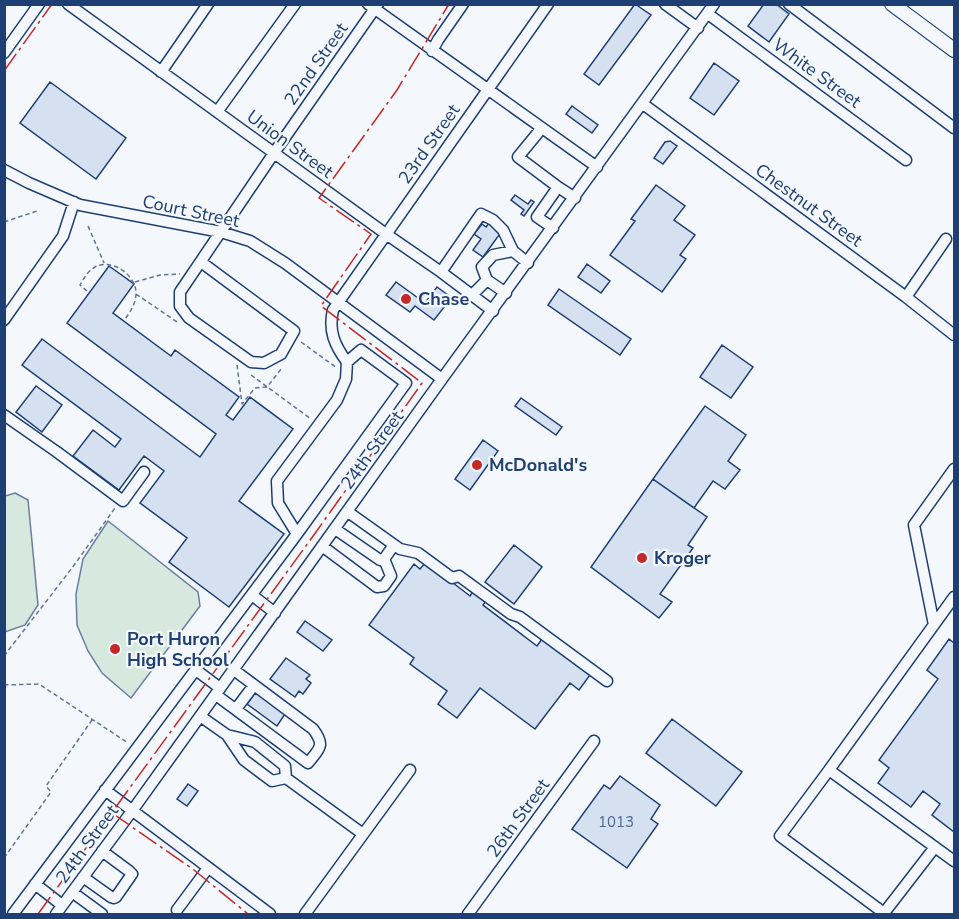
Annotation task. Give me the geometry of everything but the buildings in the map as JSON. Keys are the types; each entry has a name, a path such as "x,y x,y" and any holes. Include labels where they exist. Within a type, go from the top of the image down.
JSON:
{"main road":[{"path":"892,4 954,50"}],"street":[{"path":"4,53 39,4"},
{"name":"Union Street","path":"68,4 493,311"},
{"path":"161,72 208,4"},
{"path":"217,112 295,4"},
{"path":"432,51 463,4"},
{"name":"23rd Street","path":"338,302 548,4"},
{"path":"665,4 698,28"},
{"path":"789,4 954,128"},
{"path":"373,6 432,51 597,167"},
{"name":"22nd Street","path":"201,262 294,332 280,354 264,363 251,362 189,318 180,306 180,292 373,6"},
{"name":"24th Street","path":"56,915 711,9"},
{"name":"White Street","path":"711,9 906,160"},
{"name":"Chestnut Street","path":"643,104 906,297 954,335"},
{"path":"541,129 518,157 575,198"},
{"name":"Court Street","path":"4,170 29,183 93,208 161,219 250,241 268,251 442,379"},
{"path":"553,228 537,217 558,187"},
{"path":"4,320 63,236 74,202"},
{"path":"441,272 481,214 493,220 503,230 513,250 528,263"},
{"path":"906,297 946,239"},
{"path":"506,293 487,280 482,267 493,255 513,250"},
{"path":"472,295 487,280"},
{"path":"297,534 278,503 277,481 337,400 346,379 330,323 333,310 338,302"},
{"path":"13,915 252,595 406,383 361,350 344,366"},
{"path":"4,415 120,500 123,501 144,472"},
{"path":"934,626 914,525 954,469"},
{"path":"348,512 400,549 418,553 452,578 459,576 511,615 520,617 607,681"},
{"path":"335,529 380,560 384,559"},
{"path":"384,559 394,545"},
{"path":"322,546 377,587 384,586 391,576 384,559"},
{"path":"252,595 275,613"},
{"path":"935,847 884,913 780,836 954,597"},
{"path":"196,670 236,710 308,763 320,744 320,738 314,729 234,670"},
{"path":"236,710 254,685"},
{"path":"200,716 227,735 244,760 272,781 286,778 363,834"},
{"path":"227,735 255,742 285,766 286,778"},
{"name":"26th Street","path":"468,915 594,741"},
{"path":"305,915 410,770"},
{"path":"829,770 954,861"},
{"path":"105,790 270,915"},
{"path":"83,877 111,897 116,897 132,874 102,851"},
{"path":"177,910 208,868"},
{"path":"35,885 62,905"},
{"path":"72,892 97,913"}],"path":[{"path":"4,222 38,211"},
{"path":"88,226 105,264"},
{"path":"87,291 80,285 96,266 105,264 127,273 135,282 136,294 133,307 125,319"},
{"path":"135,282 160,275 183,274"},
{"path":"136,294 177,322"},
{"path":"301,342 344,366"},
{"path":"237,365 242,404 255,388 267,387 282,368"},
{"path":"251,375 313,421"},
{"path":"4,656 72,568 120,500"},
{"path":"4,685 39,684 136,749"},
{"path":"4,858 51,792 46,786 92,720"}],"shaded area":[{"path":"15,493 28,500 38,605 25,625 5,632 5,496"},
{"path":"108,521 198,592 200,606 131,698 102,673 88,651 77,625 76,594 83,559"}],"power":[{"path":"4,71 52,4"},
{"path":"38,914 422,383 321,306 371,234 319,198 397,90 449,4"},
{"path":"112,813 194,870 248,914"}],"place":[{"name":"Chase","path":"406,299"},
{"name":"McDonald's","path":"477,465"},
{"name":"Kroger","path":"642,558"},
{"name":"Port Huron High School","path":"115,649"}]}
